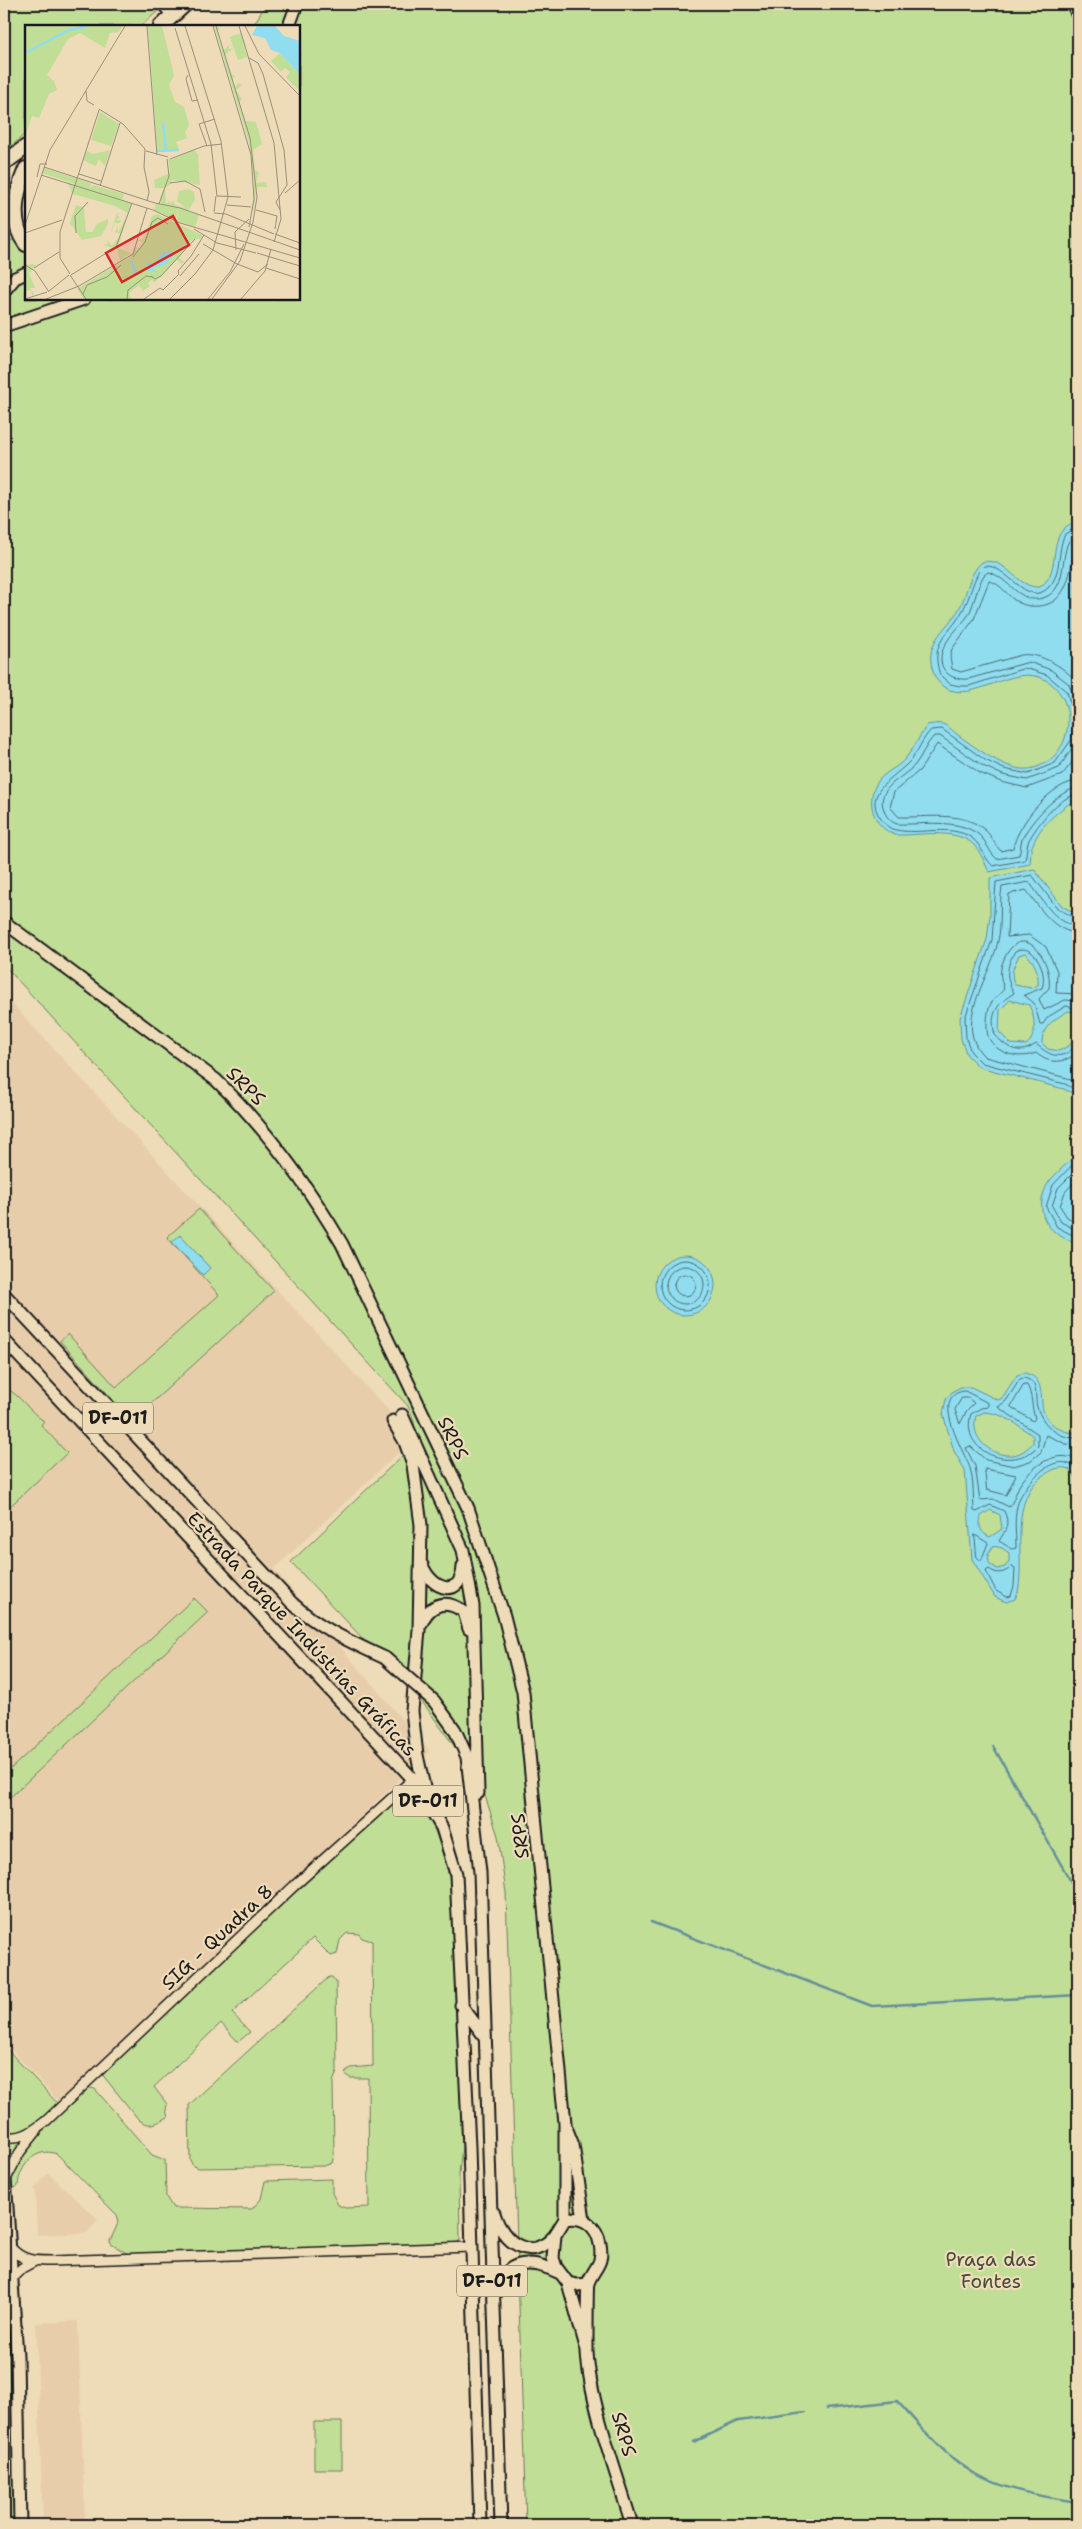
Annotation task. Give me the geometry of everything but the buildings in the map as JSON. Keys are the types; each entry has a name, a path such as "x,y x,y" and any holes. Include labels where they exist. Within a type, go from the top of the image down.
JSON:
{"highway":[{"path":"162,25 170,9 185,4"},
{"path":"4,163 25,148"},
{"path":"25,172 16,200 16,210 18,225 25,242"}],"main road":[{"path":"289,25 297,4"},
{"path":"1074,4 1078,16"},
{"path":"4,291 15,278 25,273"},
{"path":"46,312 56,300"},
{"path":"4,326 81,300"},
{"name":"SRPS","path":"4,922 216,1080 245,1108 278,1147 324,1212 342,1244 468,1508 504,1616 523,1692 565,2124 565,2220"},
{"name":"Estrada Parque Indústrias Gráficas","path":"4,1294 292,1603 310,1619 333,1634 385,1658 434,1701 456,1730 467,1757 480,1872 501,2525"},
{"name":"Estrada Parque Indústrias Gráficas","path":"4,1340 412,1779 427,1800 449,1846 456,1874 469,2147 480,2525"},
{"path":"427,1800 417,1754 412,1718 419,1630 422,1525 413,1465 398,1418 463,1550 473,1606 480,1872"},
{"path":"422,1564 430,1580 440,1587 447,1588 459,1582 463,1575 463,1550"},
{"path":"419,1630 426,1613 433,1606 447,1604 458,1607 468,1619 474,1660"},
{"path":"461,2005 485,2037"},
{"name":"SRPS","path":"565,2124 573,2145 584,2220 595,2230 600,2243 601,2257 597,2270 588,2284 587,2351"},
{"path":"4,2163 6,2179 5,2208 11,2248 12,2278 9,2324 17,2365 20,2525"},
{"path":"490,2200 500,2228 514,2245 525,2248 544,2247 565,2220 578,2218 584,2220"},
{"name":"SRPS","path":"555,2235 553,2258 560,2273 568,2283 587,2351 599,2414 632,2525"},
{"path":"493,2309 499,2282 514,2266 529,2263 538,2264 560,2273"},
{"path":"568,2283 577,2285 588,2284"}],"street":[{"name":"SIG - Quadra 8","path":"6,2179 20,2152 46,2120 294,1886 412,1779"},
{"name":"SIG - Quadra 8","path":"4,2136 11,2138 25,2135 46,2120"},
{"path":"11,2248 23,2258 35,2261 472,2246"},
{"path":"12,2278 22,2268 35,2261"}],"shaded area":[{"path":"4,995 414,1438 274,1569 429,1751 61,2104 4,2042"},
{"path":"47,2174 98,2219 87,2233 37,2235 35,2188"},
{"path":"78,2321 85,2525 43,2525 36,2323"}],"green space":[{"path":"4,4 159,4 158,11 142,25 25,25 25,134 4,153"},
{"name":"Praça das Fontes","path":"266,4 1078,4 1078,2525 526,2525 506,1893 498,1836 481,1783 423,1703 291,1562 406,1452 413,1439 415,1429 413,1419 408,1406 4,965 4,245 14,239 16,242 25,238 25,300 300,300 300,25 254,25"},
{"path":"199,1209 274,1291 132,1421 60,1341 68,1334 116,1387 219,1295 167,1237"},
{"path":"4,1387 15,1394 33,1413 44,1421 41,1425 67,1453 4,1512"},
{"path":"194,1598 208,1612 4,1803 4,1775"},
{"path":"404,1792 413,1795 429,1817 436,1832 452,1888 462,2146 459,2174 460,2240 455,2244 128,2254 111,2244 110,2241 119,2221 117,2215 57,2154 49,2152 36,2155 25,2165 18,2186 15,2188 12,2186 12,2173 17,2159 26,2145 51,2118 86,2087 95,2089 152,2155 165,2160 166,2197 173,2208 252,2209 261,2199 265,2181 332,2179 332,2193 338,2205 345,2208 369,2207 368,2078 350,2078 345,2073 351,2068 373,2066 372,1941 362,1938 359,1934 347,1933 340,1940 337,1954 331,1956 313,1938 232,2013 250,2032 238,2042 221,2023 154,2087 167,2104 168,2117 157,2123 147,2124 139,2120 101,2073"},
{"path":"329,1977 332,1977 336,1982 337,2072 333,2082 334,2155 332,2163 324,2166 199,2168 193,2166 190,2160 189,2105"},
{"path":"4,2046 60,2106 28,2138 4,2186"},
{"path":"4,2331 8,2331 14,2525 4,2525"},
{"path":"314,2422 342,2422 342,2469 314,2469"}],"water":[{"path":"1078,521 1078,798 1058,812 1041,830 1032,846 1030,864 989,872 983,858 974,845 966,839 947,834 895,835 887,831 881,826 873,812 872,796 874,788 882,777 906,758 927,725 943,724 992,758 1020,769 1029,769 1044,764 1055,755 1063,744 1068,716 1065,702 1057,690 1046,680 1033,676 1020,676 968,691 956,691 944,687 938,681 933,671 931,659 934,643 959,609 971,578 982,562 991,561 998,564 1024,583 1040,587 1047,580 1051,571 1060,533 1067,526"},
{"path":"1034,869 1062,906 1078,915 1078,1017 1074,1012 1068,1011 1058,1017 1044,1032 1042,1043 1048,1049 1059,1051 1070,1045 1078,1034 1078,1096 1064,1089 979,1067 967,1055 961,1039 960,1018 987,939 990,916 990,878","holes":["1025,953 1034,964 1038,976 1038,985 1031,988 1015,985 1012,977 1019,955","1010,1000 1029,1005 1031,1010 1034,1032 1026,1045 1011,1044 999,1032 1000,1010"]},
{"path":"1078,1151 1077,1243 1063,1238 1047,1223 1043,1215 1042,1199 1044,1191 1053,1177"},
{"path":"180,1235 210,1268 203,1275 172,1242"},
{"path":"685,1255 702,1260 710,1268 715,1285 710,1302 702,1310 685,1315 668,1310 660,1302 655,1285 660,1268 668,1260"},
{"path":"1025,1373 1034,1377 1037,1381 1043,1410 1054,1426 1072,1433 1078,1433 1078,1479 1069,1469 1055,1469 1034,1484 1026,1497 1020,1527 1020,1577 1018,1592 1015,1599 1006,1602 995,1597 972,1559 965,1470 954,1451 943,1414 946,1399 953,1391 961,1387 971,1387 998,1400 1002,1398 1017,1375","holes":["984,1412 1004,1417 1016,1424 1033,1436 1033,1443 1024,1451 1013,1455 997,1453 990,1449 979,1439 976,1432 976,1416","990,1510 1000,1515 1002,1529 990,1537 986,1535 981,1528 981,1516","993,1546 1002,1548 1009,1553 1009,1561 1005,1567 997,1569 989,1563 988,1554"]}],"waterway":[{"path":"993,1746 1078,1894"},
{"path":"651,1922 872,2006 1078,1995"},
{"path":"826,2409 897,2401 951,2457 972,2472 1010,2488 1078,2502"},
{"path":"694,2442 738,2421 805,2412"}]}
